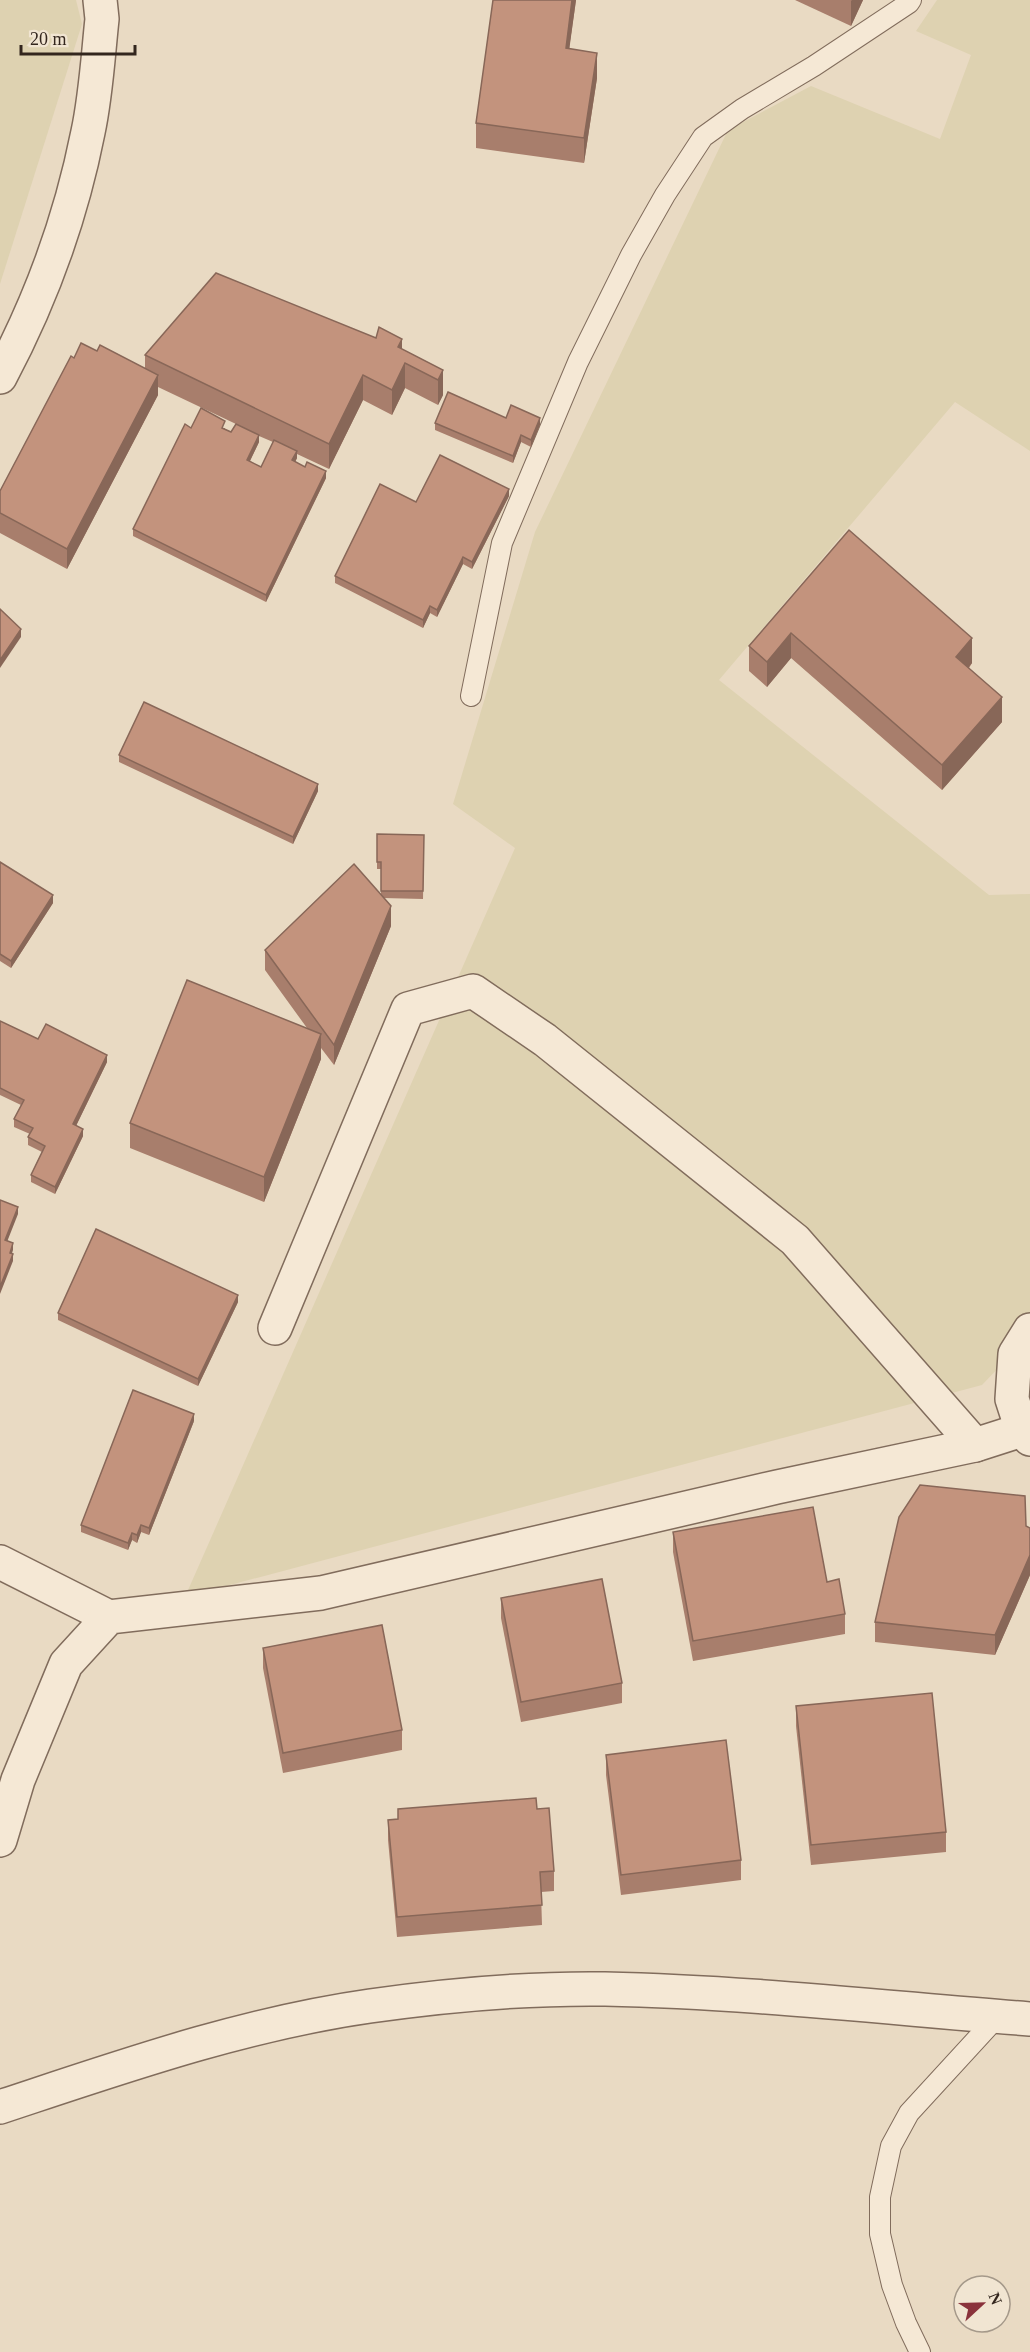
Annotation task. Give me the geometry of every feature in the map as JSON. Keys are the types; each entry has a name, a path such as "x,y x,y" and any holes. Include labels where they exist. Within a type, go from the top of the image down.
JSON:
{"street":[{"path":"0,377 23,334 57,252 76,182 88,132 95,81 102,19 100,0"},
{"path":"275,1328 408,1009 473,992 544,1040 795,1240 975,1445"},
{"path":"0,1562 109,1617 321,1593 777,1487 1026,1434 1012,1399 1015,1354 1030,1330"},
{"path":"0,1840 9,1780 66,1664 109,1617"},
{"path":"0,2107 130,2064 273,2023 369,2006 497,1993 604,1989 1030,2019"}],"lane":[{"path":"471,696 502,543 578,362 630,255 664,195 703,137 742,109 814,66 911,0"},
{"path":"920,2352 906,2324 892,2284 880,2234 880,2197 891,2146 909,2113 998,2016"}],"shaded area":[{"path":"0,0 76,0 82,24 0,284"},
{"path":"937,0 1030,0 1030,451 955,402 719,680 989,895 1030,894 1030,1335 982,1385 185,1597 515,848 453,804 535,532 728,130 811,86 940,139 971,55 916,31"}],"building":[{"path":"493,0 572,0 566,48 597,53 584,138 476,123"},
{"path":"216,273 376,338 379,327 402,339 398,347 443,370 438,380 405,363 392,390 363,375 329,444 145,355"},
{"path":"81,343 97,351 100,345 158,375 67,549 0,513 0,491 71,356 74,358"},
{"path":"448,392 506,418 511,405 540,418 531,440 521,435 513,456 435,423"},
{"path":"201,408 225,421 222,428 231,432 236,424 259,435 247,460 261,467 274,440 297,451 292,460 305,467 307,462 326,471 266,595 133,529 185,424 191,428"},
{"path":"440,455 509,489 472,562 463,557 437,610 430,606 423,620 335,576 380,484 416,502"},
{"path":"849,530 972,638 956,657 1002,697 942,765 791,633 767,662 749,646"},
{"path":"0,609 21,629 0,660"},
{"path":"144,702 318,784 293,837 119,755"},
{"path":"377,834 424,835 423,891 381,891 381,862 377,862"},
{"path":"0,862 53,895 11,961 0,954"},
{"path":"354,864 391,906 334,1045 265,950"},
{"path":"187,980 321,1034 264,1177 130,1123"},
{"path":"0,1021 38,1039 46,1024 107,1055 73,1124 83,1129 55,1187 31,1175 45,1146 28,1137 33,1128 14,1119 24,1100 0,1088"},
{"path":"0,1200 18,1207 5,1240 13,1243 10,1253 13,1254 0,1287"},
{"path":"96,1229 238,1295 198,1379 58,1313"},
{"path":"133,1390 194,1414 149,1528 141,1525 137,1535 132,1533 128,1543 81,1525"},
{"path":"920,1485 1025,1496 1026,1526 1030,1528 1030,1555 995,1635 875,1622 899,1517"},
{"path":"813,1507 827,1582 839,1579 845,1614 693,1641 673,1532"},
{"path":"602,1579 622,1683 521,1702 501,1598"},
{"path":"382,1625 402,1730 283,1753 263,1648"},
{"path":"932,1693 946,1832 811,1845 796,1706"},
{"path":"726,1740 741,1860 621,1875 606,1755"},
{"path":"536,1798 537,1809 549,1808 554,1871 540,1872 542,1905 397,1917 388,1820 398,1819 398,1809"}]}
